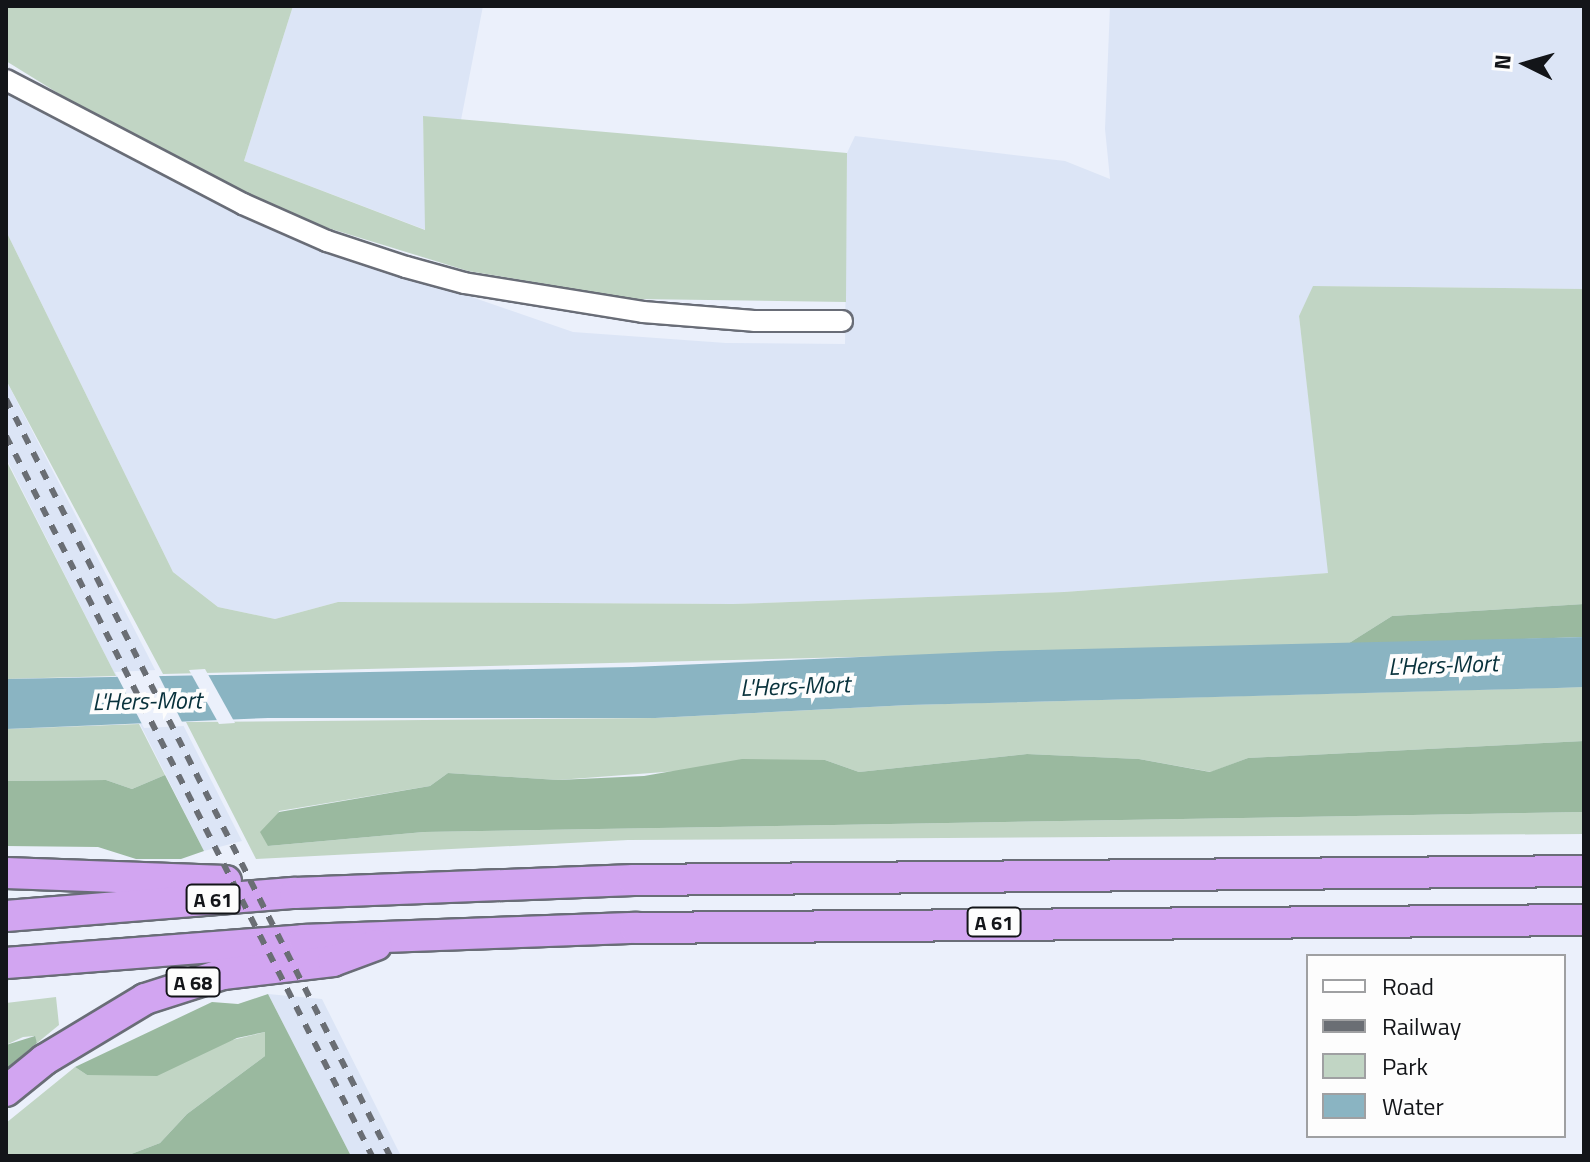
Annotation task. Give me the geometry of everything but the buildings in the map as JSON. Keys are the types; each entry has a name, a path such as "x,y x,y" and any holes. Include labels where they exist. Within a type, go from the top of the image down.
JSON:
{"highway":[{"name":"A 61","path":"6,916 420,887 856,876 1576,871"},
{"path":"6,873 420,887"},
{"name":"A 61","path":"404,935 897,923 1584,920"},
{"path":"6,963 404,935"},
{"name":"A 68","path":"6,1091 44,1060 145,999 223,974 333,961 404,935"}],"street":[{"path":"6,80 243,204 327,241 406,267 464,283 643,312 754,321 842,321"}],"shaded area":[{"path":"293,6 483,6 461,120 423,117 426,230 244,161"},
{"path":"1110,6 1584,6 1584,289 1314,286 1299,316 1329,573 1064,592 733,604 338,602 275,619 218,607 173,572 6,231 6,82 327,247 573,332 726,343 845,344 847,153 855,136 1065,161 1110,179 1105,129"},
{"path":"6,380 242,841 204,851 6,458"},
{"path":"268,994 322,999 401,1156 351,1156"}],"green space":[{"path":"6,6 293,6 244,161 425,230 423,116 847,153 846,302 636,299 468,271 302,220 142,145 6,61"},
{"path":"6,231 173,572 218,607 275,619 338,602 733,604 1064,592 1328,573 1299,316 1313,286 1584,289 1584,604 1392,616 1346,645 163,674 6,380"},
{"path":"6,460 116,676 6,679"},
{"path":"1584,604 1584,637 1346,645 1392,616"},
{"path":"1584,687 1584,741 1248,758 1211,772 1139,759 1027,754 859,772 825,760 558,780 448,773 430,786 279,811 268,846 424,832 1584,812 1584,834 628,840 256,859 186,722 655,718 909,705"},
{"path":"139,724 165,775 132,789 106,780 6,781 6,729"},
{"path":"1584,741 1584,812 424,832 268,846 260,832 279,812 430,786 448,773 558,780 644,776 742,759 825,760 859,772 1027,754 1139,759 1210,772 1248,758"},
{"path":"165,775 204,851 181,859 136,859 98,847 6,846 6,781 106,780 132,789"},
{"path":"268,994 351,1156 126,1156 160,1143 187,1114 265,1056 265,1032 237,1038 157,1076 87,1075 75,1067 212,1002 238,1004"},
{"path":"56,997 59,1025 37,1043 34,1036 23,1037 6,1045 6,1003"},
{"path":"265,1032 265,1056 187,1114 160,1143 126,1156 6,1156 6,1123 75,1067 87,1075"},
{"path":"35,1036 37,1043 6,1069 6,1045"}],"water":[{"name":"L'Hers-Mort","path":"1584,637 1584,687 909,705 655,718 268,718 6,729 6,679 632,667 999,651"}],"pier":[{"path":"205,669 235,723 219,724 189,670"},
{"path":"156,670 184,726 144,728 115,672"}],"railway":[{"path":"6,399 390,1156"},
{"path":"6,436 372,1156"}]}
